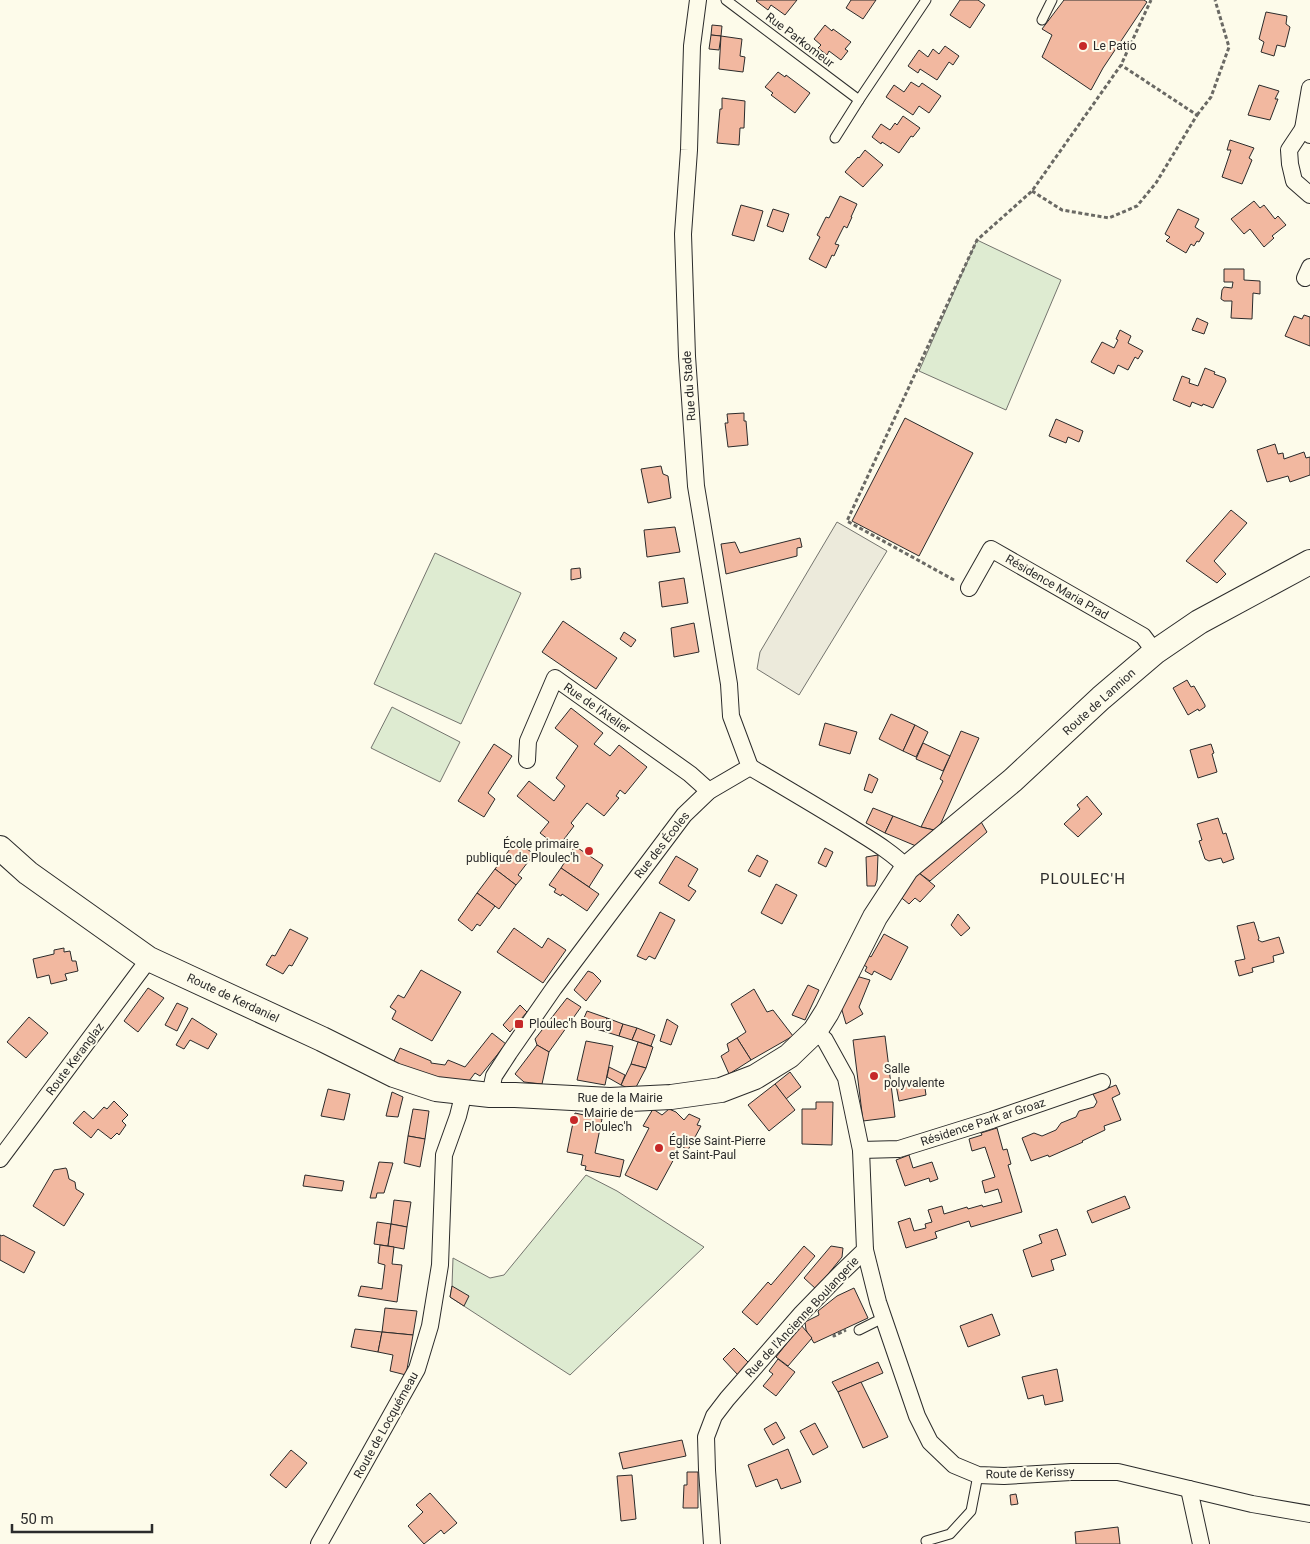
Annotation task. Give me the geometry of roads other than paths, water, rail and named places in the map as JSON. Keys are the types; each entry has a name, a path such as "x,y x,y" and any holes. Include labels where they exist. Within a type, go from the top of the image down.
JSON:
{"street":[{"name":"Rue du Stade","path":"698,0 692,46 689,150 683,234 687,356 696,486 729,684 731,716 750,767"},
{"path":"1310,88 1306,132 1289,150 1294,181 1310,195"},
{"name":"Résidence Maria Prad","path":"969,588 991,549 1143,636 1155,652"},
{"name":"Route de Lannion","path":"907,868 1013,780 1101,698 1155,652 1198,622 1310,562"},
{"name":"Rue de l'Atelier","path":"527,760 528,741 555,678 690,774 709,791"},
{"name":"Rue des Écoles","path":"490,1095 494,1076 554,988 684,816 709,791 750,767"},
{"path":"750,767 867,837 900,860 907,868"},
{"name":"Route de Kerdaniel","path":"0,848 28,873 149,959 322,1039 394,1075 436,1089 490,1095"},
{"name":"Rue de la Mairie","path":"490,1095 610,1100 671,1097 722,1090 755,1077 789,1056 815,1031 827,1012 875,917 907,868"},
{"name":"Route Keranglaz","path":"0,1159 149,959"},
{"name":"Rue de l'Ancienne Boulangerie","path":"712,1544 706,1437 714,1416 802,1313 865,1250 861,1150 846,1078 825,1040 815,1031"},
{"name":"Résidence Park ar Groaz","path":"861,1150 899,1149 992,1120 1102,1082"},
{"name":"Route de Locquémeau","path":"321,1543 418,1369 430,1326 440,1265 444,1155 458,1116 464,1092"},
{"name":"Route de Kerissy","path":"865,1250 883,1318 917,1416 930,1442 954,1465 978,1475 1004,1476 1071,1472 1118,1472 1252,1504 1310,1514"},
{"path":"1189,1489 1201,1544"}],"lane":[{"name":"Rue Parkomeur","path":"726,0 859,100"},
{"path":"835,138 926,0"},
{"path":"1042,20 1052,0"},
{"path":"859,1330 883,1318"},
{"path":"926,1541 950,1534 971,1511 978,1475"}],"place":[{"name":"Le Patio","path":"1083,46"},
{"name":"École primaire publique de Ploulec'h","path":"589,851"},
{"name":"Ploulec'h Bourg","path":"519,1024"},
{"name":"Salle polyvalente","path":"874,1076"},
{"name":"Mairie de Ploulec'h","path":"574,1120"},
{"name":"Église Saint-Pierre et Saint-Paul","path":"659,1148"}],"district":[{"name":"PLOULEC'H","path":"1083,879"}]}
